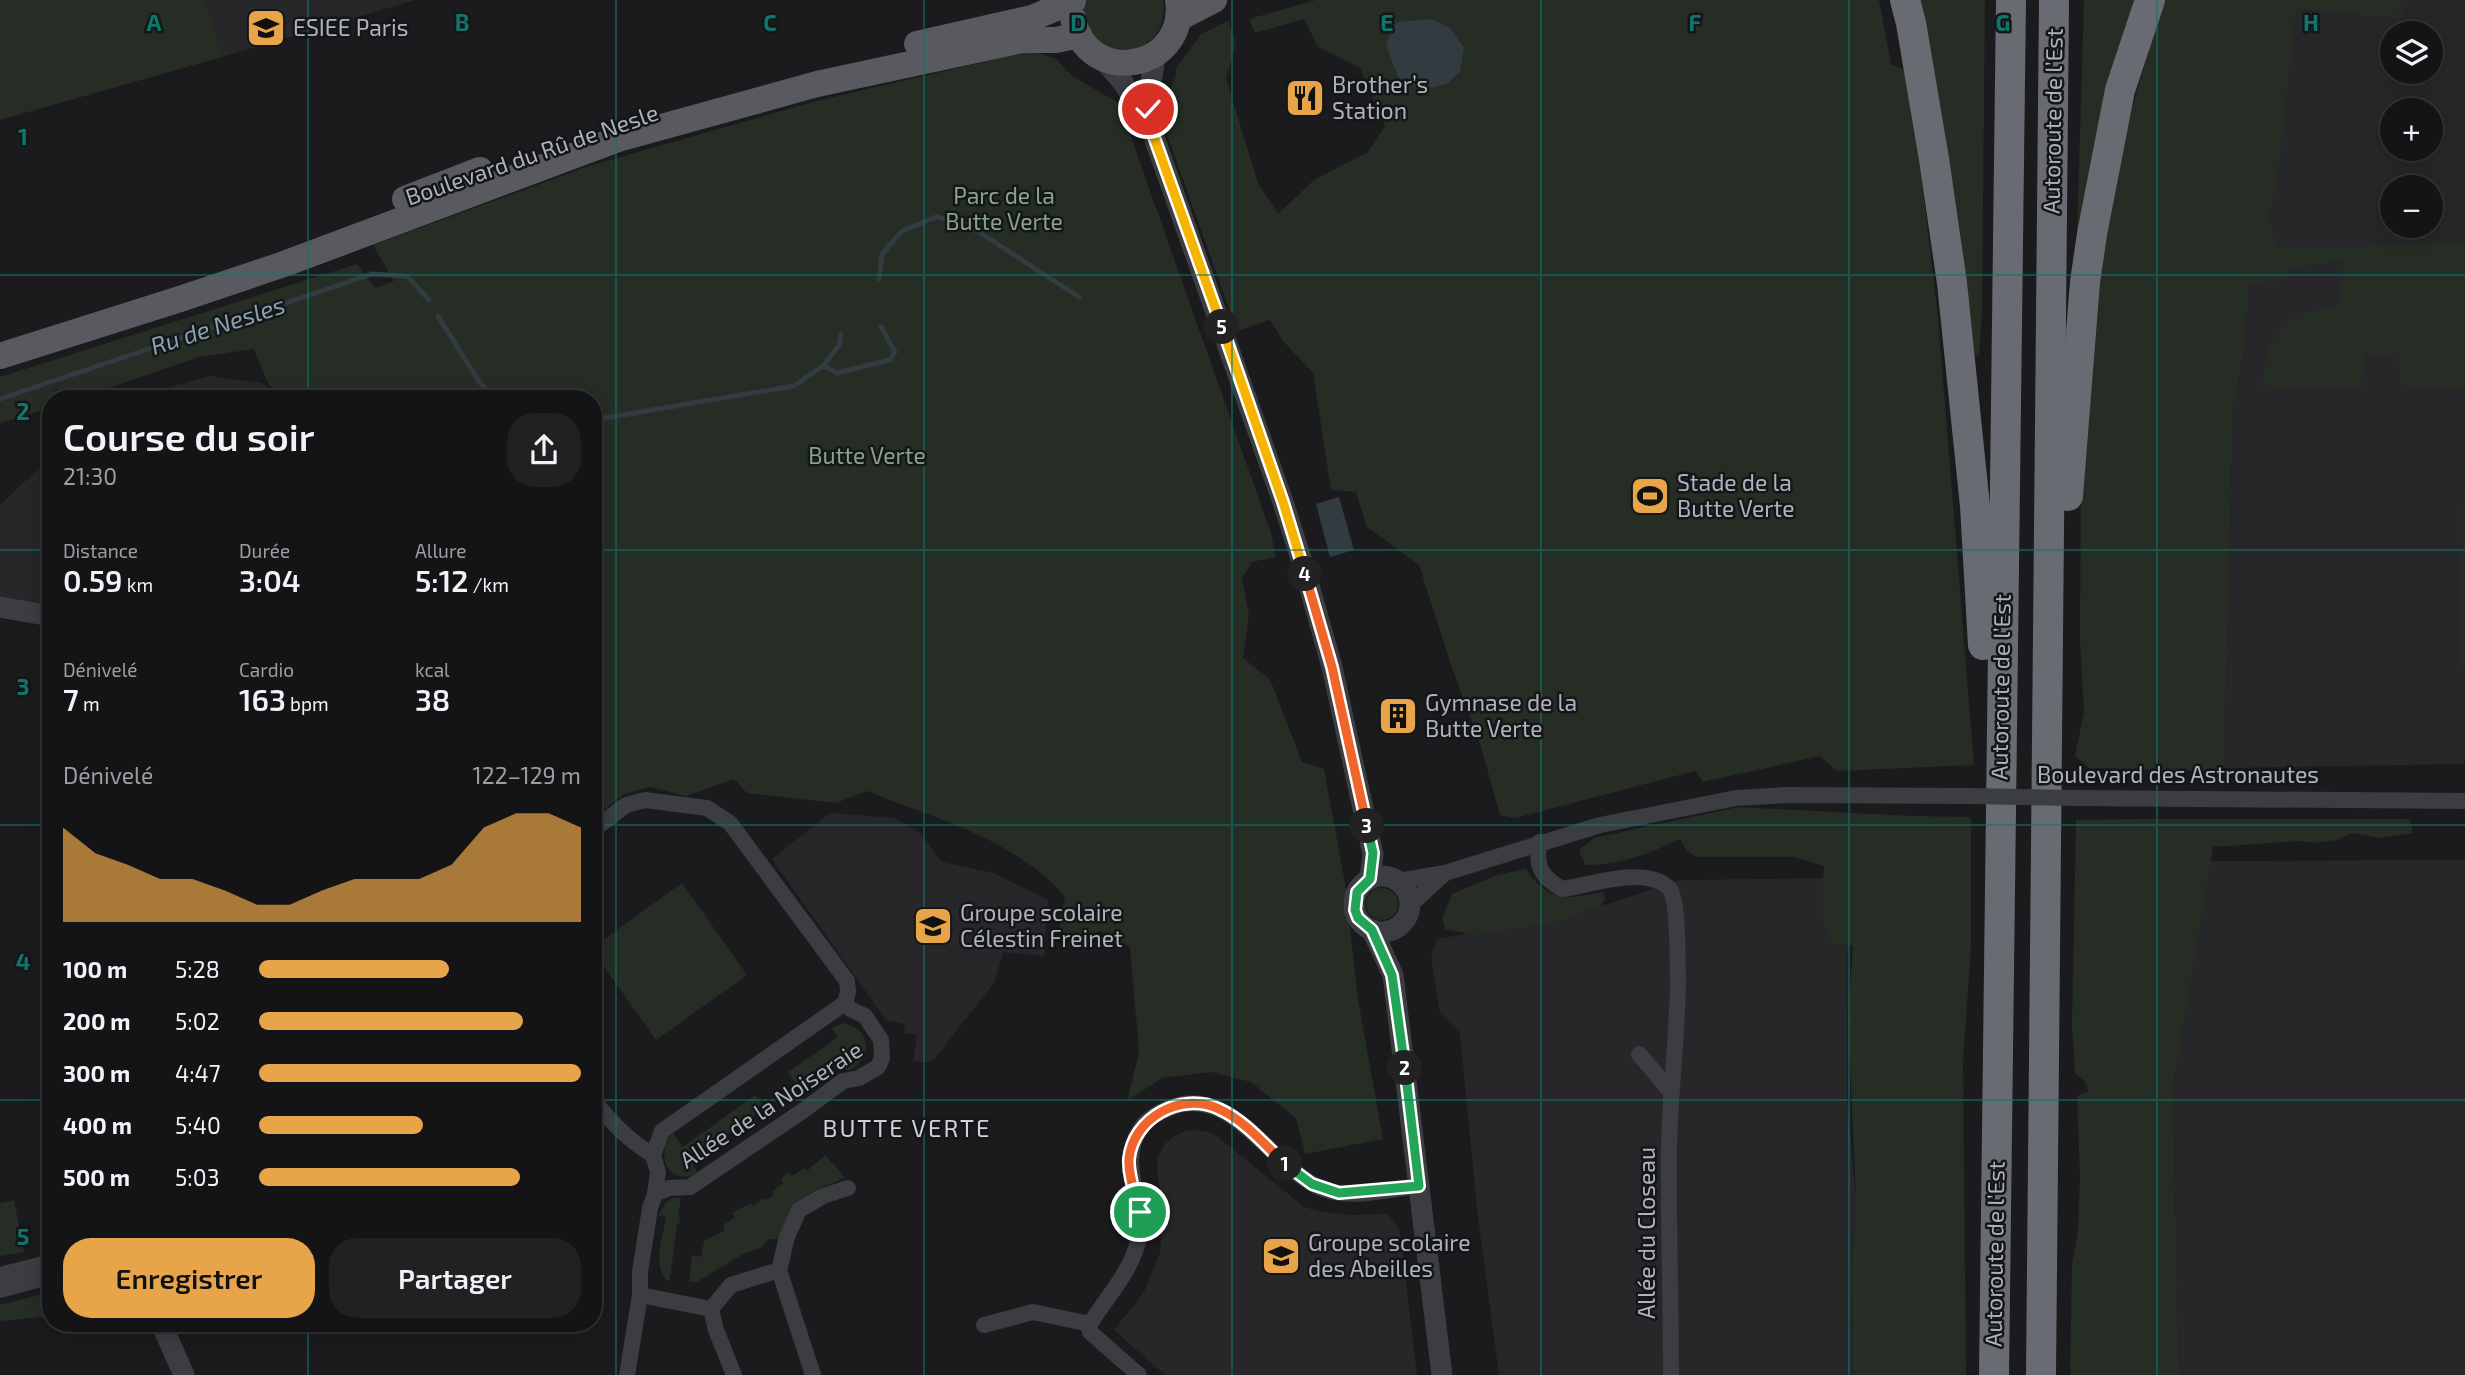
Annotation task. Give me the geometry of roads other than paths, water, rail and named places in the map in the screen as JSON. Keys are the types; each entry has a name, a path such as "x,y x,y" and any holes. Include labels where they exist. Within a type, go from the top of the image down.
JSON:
{"highway":[{"path":"1905,0 1934,159 1966,410 1983,622 1984,709 2000,734"},
{"name":"Autoroute de l’Est","path":"1994,1375 2011,0"},
{"name":"Autoroute de l’Est","path":"2041,1375 2054,0"},
{"path":"2044,877 2061,847 2068,488 2085,282 2120,90 2150,0"}],"main road":[{"path":"0,356 284,264 618,139 817,84 1022,40 1056,40 1079,35 1089,49 1101,57 1125,64 1142,61 1156,54 1169,42 1179,9 1214,0"},
{"name":"Boulevard du Rû de Nesle","path":"0,337 201,275 507,160 610,125 791,73 1032,18 1073,1 1073,18 1079,35"}],"street":[{"path":"1149,123 1148,97 1156,54"},
{"path":"1101,57 1122,81 1149,123 1214,301 1298,548 1332,667 1373,853 1384,879 1405,888 1410,905"},
{"path":"0,607 42,614"},
{"name":"Boulevard des Astronautes","path":"1384,879 1445,873 1600,825 1736,798 1788,795 2465,801"},
{"name":"Allée de la Noiseraie","path":"602,823 626,804 645,800 707,808 730,823 839,968 847,981 848,992 845,1003 662,1131 653,1155 636,1145 602,1111"},
{"name":"Allée du Closeau","path":"1539,842 1537,860 1545,879 1562,889 1618,878 1654,878 1672,892 1677,929 1678,1004 1669,1146 1671,1375"},
{"path":"1372,930 1385,932 1398,927 1404,921 1410,905 1445,873"},
{"path":"1384,879 1357,892 1355,910 1358,918 1372,930 1392,975"},
{"path":"1398,927 1392,975 1442,1375"},
{"name":"Allée de la Noiseraie","path":"656,1194 669,1188 690,1187 843,1081 859,1078 878,1068 882,1058 881,1040 865,1016 850,1009 845,1003"},
{"path":"1639,1054 1671,1091"},
{"path":"1139,1375 1090,1332 1090,1324 1127,1269 1138,1241 1140,1212 1129,1159 1140,1129 1158,1113 1182,1104 1217,1108 1231,1116 1303,1178 1326,1190 1355,1193 1419,1186"},
{"path":"626,1375 640,1295 640,1272 650,1208 656,1194 658,1172 653,1155"},
{"path":"813,1375 779,1270 787,1237 799,1210 823,1196 848,1188"},
{"path":"0,1275 42,1264"},
{"path":"711,1309 731,1285 779,1270"},
{"path":"0,1290 42,1278"},
{"path":"640,1295 711,1309"},
{"path":"711,1309 716,1330 734,1375"},
{"path":"984,1325 1034,1312 1090,1324"},
{"path":"165,1332 184,1375"}],"waterway":[{"name":"Ru de Nesles","path":"879,279 882,254 902,231 936,217 965,223 1079,297"},
{"name":"Ru de Nesles","path":"0,399 372,274 407,276 429,300"},
{"name":"Ru de Nesles","path":"438,316 480,383 488,390"},
{"name":"Ru de Nesles","path":"823,366 837,373 890,360 895,352 881,327"},
{"name":"Ru de Nesles","path":"602,418 794,386 823,366 839,345 841,335"}],"place":[{"name":"ESIEE Paris","path":"266,28"},
{"name":"Brother’s Station","path":"1305,98"},
{"name":"Stade de la Butte Verte","path":"1650,496"},
{"name":"Gymnase de la Butte Verte","path":"1398,716"},
{"name":"Groupe scolaire Célestin Freinet","path":"933,926"},
{"name":"Groupe scolaire des Abeilles","path":"1281,1256"}],"district":[{"name":"BUTTE VERTE","path":"907,1129"}],"park label":[{"name":"Parc de la Butte Verte","path":"1004,209"},
{"name":"Butte Verte","path":"867,456"}]}
